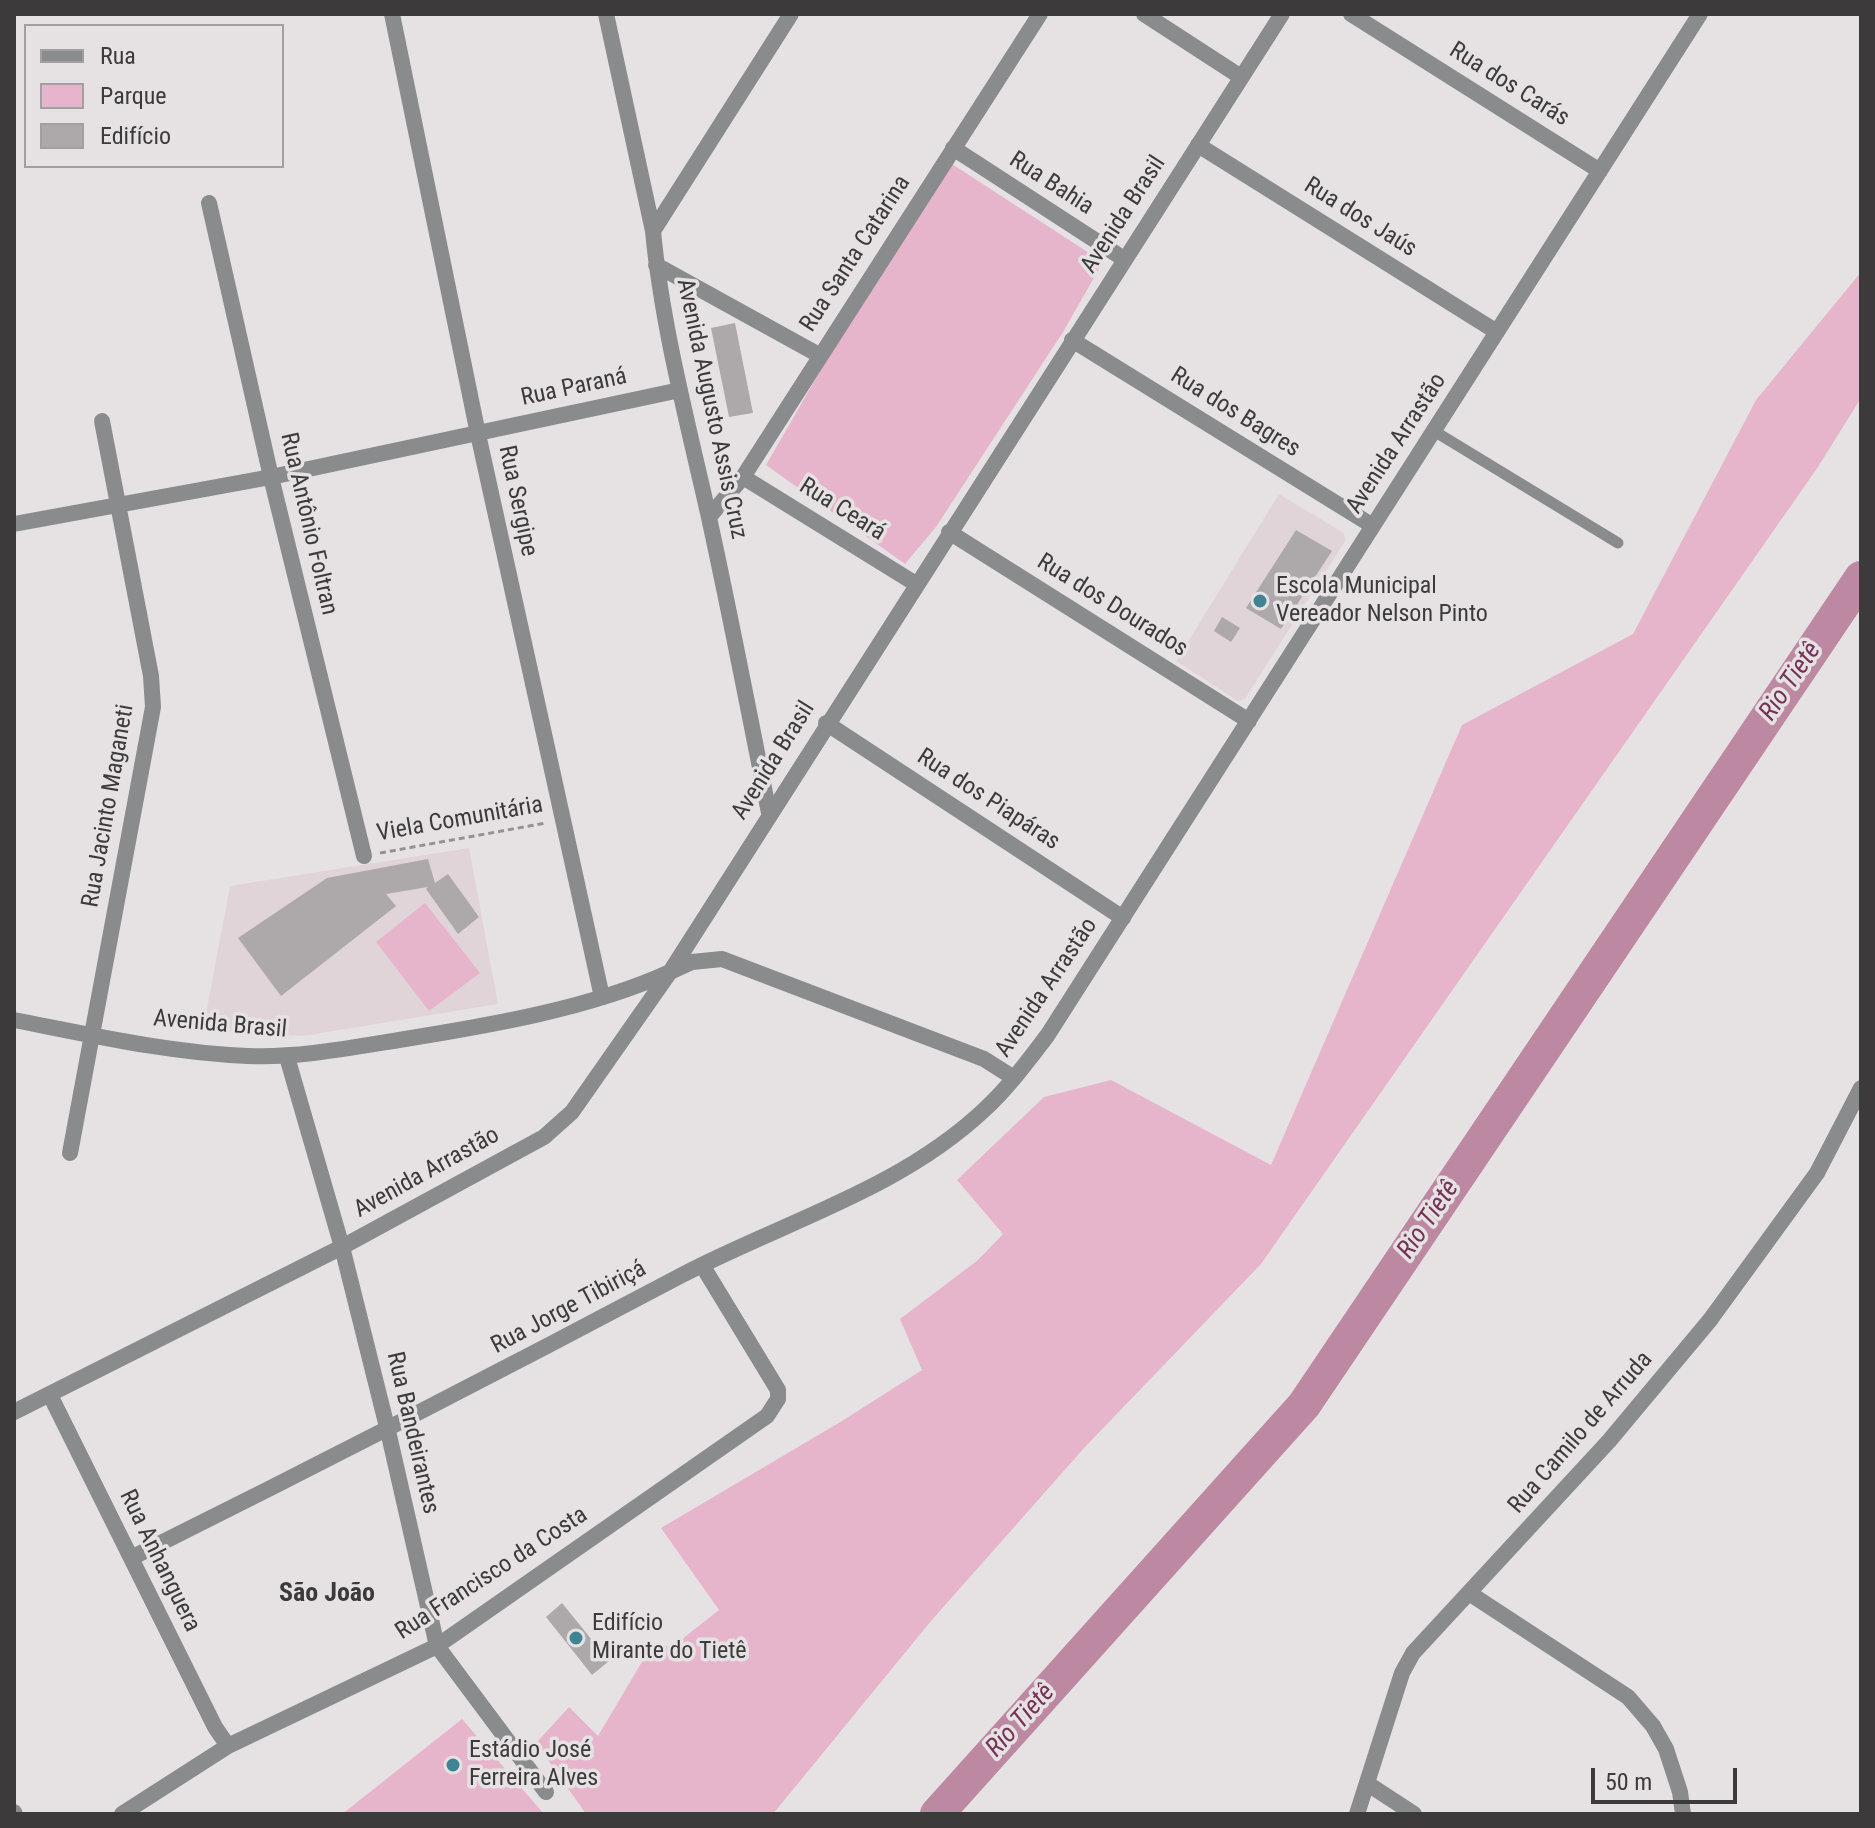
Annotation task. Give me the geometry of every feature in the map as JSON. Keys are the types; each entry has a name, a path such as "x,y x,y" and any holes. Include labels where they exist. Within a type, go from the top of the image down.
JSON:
{"street":[{"name":"Rua Sergipe","path":"392,14 478,434 602,997"},
{"name":"Avenida Augusto Assis Cruz","path":"606,14 653,231 656,265 680,390 769,813"},
{"path":"653,231 791,14"},
{"name":"Rua Santa Catarina","path":"709,517 743,477 1040,14"},
{"path":"1144,14 1241,77"},
{"name":"Avenida Brasil","path":"14,1020 211,1053 287,1057 449,1032 602,997 637,987 670,972 826,723 1282,14"},
{"name":"Rua dos Carás","path":"1351,14 1600,171"},
{"name":"Avenida Arrastão","path":"14,1412 342,1247 544,1137 572,1112 670,972 692,962 722,959 984,1059 1014,1078 1047,1036 1700,14"},
{"name":"Rua dos Jaús","path":"1198,145 1497,332"},
{"name":"Rua Bahia","path":"953,148 1124,259"},
{"name":"Rua Antônio Foltran","path":"209,203 271,477 364,856"},
{"path":"656,265 819,355"},
{"name":"Rua dos Bagres","path":"1072,340 1373,526"},
{"name":"Rua Paraná","path":"14,524 271,477 680,390"},
{"name":"Rua Jacinto Maganeti","path":"70,1153 153,707 151,676 102,421"},
{"name":"Rua Ceará","path":"743,477 916,584"},
{"name":"Rua dos Dourados","path":"949,532 1249,721"},
{"name":"Rua dos Piapáras","path":"826,723 1123,918"},
{"name":"Rua Bandeirantes","path":"287,1057 342,1247 437,1646 546,1792"},
{"name":"Rua Jorge Tibiriçá","path":"131,1558 388,1431 702,1265 889,1178 984,1111 1014,1078"},
{"name":"Rua Camilo de Arruda","path":"1357,1814 1402,1673 1413,1653 1609,1441 1710,1320 1817,1173 1861,1088"},
{"name":"Rua Francisco da Costa","path":"122,1814 228,1746 437,1646 767,1416 778,1399 778,1390 702,1265"},
{"name":"Rua Anhanguera","path":"50,1395 215,1727 228,1746"},
{"path":"1469,1593 1628,1697 1653,1726 1666,1749 1680,1792 1683,1814"},
{"path":"1368,1784 1414,1814"}],"lane":[{"path":"1434,431 1618,543"}],"path":[{"name":"Viela Comunitária","path":"364,856 562,820"}],"shaded area":[{"name":"Escola Municipal Vereador Nelson Pinto","path":"1279,494 1344,533 1345,541 1245,699 1238,701 1176,661"},
{"path":"469,848 498,1004 303,1036 203,1030 230,886"}],"green space":[{"path":"952,164 1103,262 1063,332 936,527 905,564 766,465 827,359"},
{"path":"1861,272 1861,398 1818,467 1261,1264 1085,1447 931,1621 773,1814 586,1814 536,1743 569,1707 598,1736 646,1655 681,1640 719,1610 661,1528 922,1370 900,1319 978,1260 1003,1234 957,1180 1044,1097 1111,1080 1271,1165 1462,725 1633,634 1756,400"},
{"path":"425,903 480,973 429,1011 376,942"},
{"name":"Estádio José Ferreira Alves","path":"462,1719 544,1814 343,1814 346,1811"}],"building":[{"path":"735,323 753,413 729,417 711,328"},
{"path":"1296,530 1332,551 1281,629 1246,608"},
{"path":"1222,617 1240,628 1231,642 1214,631"},
{"path":"428,859 435,883 448,874 479,917 458,934 426,889 428,887 386,894 396,906 281,996 238,938 327,878"},
{"name":"Edifício Mirante do Tietê","path":"562,1603 609,1661 592,1675 546,1617"}],"waterway":[{"name":"Rio Tietê","path":"937,1814 1304,1405 1861,578"}],"place":[{"name":"Escola Municipal Vereador Nelson Pinto","path":"1260,601"},
{"name":"Edifício Mirante do Tietê","path":"576,1638"},
{"name":"Estádio José Ferreira Alves","path":"453,1765"}],"district":[{"name":"São João","path":"327,1594"}]}
